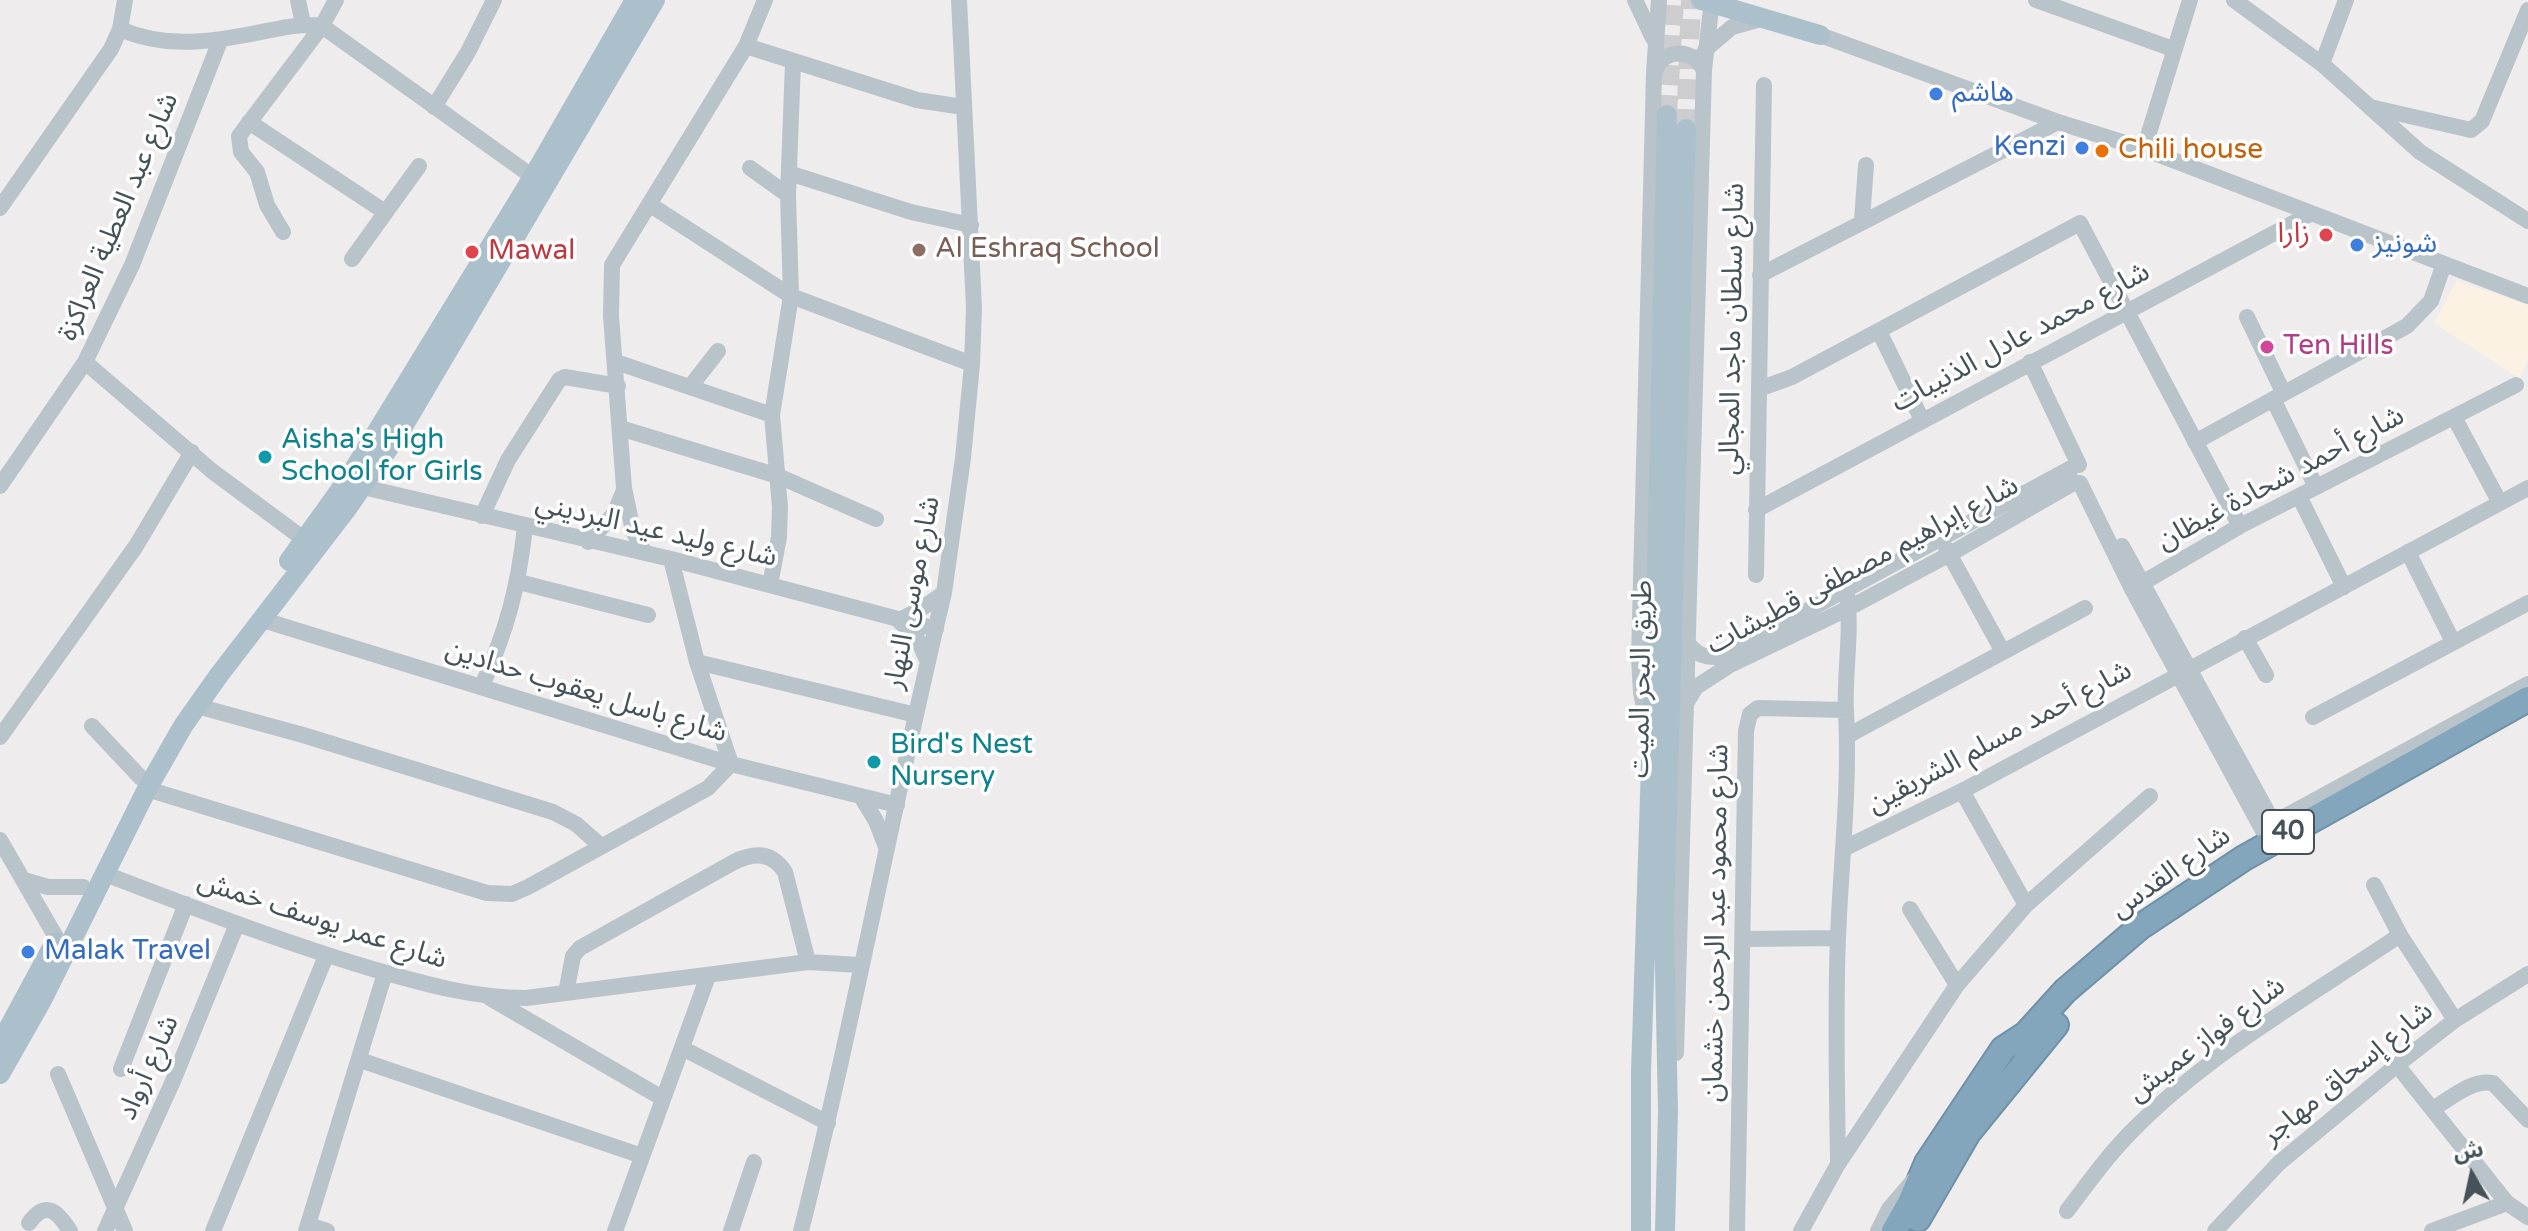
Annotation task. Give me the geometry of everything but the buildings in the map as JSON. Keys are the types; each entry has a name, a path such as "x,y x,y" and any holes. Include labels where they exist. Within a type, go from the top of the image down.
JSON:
{"highway":[{"name":"شارع القدس","path":"2073,994 2140,927 2202,884 2296,827 2528,699"},
{"name":"شارع القدس","path":"2073,994 2176,917 2300,843 2528,717"},
{"path":"2003,1049 2008,1033 2110,935 2183,879 2268,826"},
{"name":"40","path":"1894,1231 1927,1163 2003,1049 2026,1034 2073,994"},
{"name":"40","path":"1912,1231 1968,1133 2073,994"}],"main road":[{"path":"0,1074 42,1000 105,874 144,784 190,694 348,479 533,177 635,0"},
{"path":"0,1044 83,887 144,784 197,706 363,487 401,430 655,0"},
{"path":"1751,0 1798,20 1820,35"},
{"path":"1708,1 1820,35"},
{"path":"1641,1231 1641,1072 1667,115"},
{"name":"طريق البحر الميت","path":"1665,1231 1668,1111 1664,923 1686,129"}],"street":[{"path":"0,208 96,74 120,29 125,0"},
{"path":"298,0 303,24"},
{"path":"283,232 267,205 257,172 239,147 239,136 322,26 336,0"},
{"path":"434,107 468,52 494,0"},
{"path":"645,553 633,531 624,488 611,316 612,265 746,46 765,0"},
{"name":"شارع موسى النهار","path":"801,1231 828,1123 955,534 972,364 971,225 959,0"},
{"path":"1635,0 1648,24 1655,54"},
{"path":"1652,740 1641,692 1639,658 1654,73 1659,0"},
{"path":"2036,0 2173,49"},
{"path":"2144,149 2190,0"},
{"path":"2234,0 2322,64 2420,152 2528,221"},
{"path":"2322,64 2346,0"},
{"name":"طريق البحر الميت","path":"1672,1231 1686,641 1708,1"},
{"path":"2366,105 2471,130 2482,121 2523,40 2528,10"},
{"path":"1705,50 1732,27 1753,19 1765,19"},
{"path":"120,29 139,38 160,41 220,41 303,24 322,26 533,177"},
{"path":"1820,35 2058,122 2144,149 2528,296"},
{"name":"شارع عبد العطية العراكزة","path":"0,486 85,362 137,252 220,41"},
{"path":"746,46 917,100 963,107"},
{"path":"1654,73 1660,62 1675,53 1692,56 1704,70"},
{"path":"770,585 779,537 778,476 772,415 791,296 788,195 793,62"},
{"name":"شارع سلطان ماجد المجالي","path":"1756,575 1764,85"},
{"path":"249,122 385,212"},
{"path":"1760,275 2058,122"},
{"path":"1862,220 1866,165"},
{"path":"352,259 419,166"},
{"path":"750,168 788,195"},
{"path":"789,173 911,212 971,225"},
{"path":"649,204 791,296 972,364"},
{"name":"شارع محمد عادل الذنيبات","path":"1756,510 2310,214"},
{"path":"1759,389 1792,377 2080,223 2240,526"},
{"path":"2195,442 2407,326 2431,301 2444,264"},
{"path":"2247,317 2316,487"},
{"path":"1879,331 1922,420"},
{"path":"690,387 718,351"},
{"path":"85,362 212,471 305,540"},
{"path":"616,362 772,415"},
{"path":"2030,362 2078,475 2268,826 2528,684"},
{"path":"482,516 508,460 559,380 565,377 618,386"},
{"name":"شارع أحمد شحادة غيظان","path":"2138,586 2240,526 2516,385"},
{"path":"2454,417 2500,503"},
{"path":"620,428 778,476 876,519"},
{"path":"1,735 136,546 192,452"},
{"name":"شارع إبراهيم مصطفى قطيشات","path":"1685,706 1689,696 1705,680 1849,608 1946,547 2078,475"},
{"name":"شارع وليد عيد البرديني","path":"363,487 671,559 936,629"},
{"path":"588,542 614,514 624,488"},
{"name":"شارع أحمد مسلم الشريقين","path":"1845,848 1962,791 2528,488"},
{"path":"2299,496 2344,587"},
{"path":"482,686 502,642 519,582 525,527"},
{"path":"1946,547 2003,652"},
{"name":"شارع إبراهيم مصطفى قطيشات","path":"1686,641 1701,656 1723,656 1846,589 1946,547"},
{"path":"2408,552 2453,642"},
{"path":"92,726 144,784 487,893 512,894 708,788 731,764 697,662 671,559"},
{"path":"519,582 648,615"},
{"path":"1838,1164 1838,938 1849,735 1846,710 1849,608 1846,589"},
{"path":"928,662 916,636 897,619 918,611 944,593"},
{"path":"2313,717 2528,603"},
{"path":"1849,735 2085,608"},
{"name":"شارع باسل يعقوب حدادين","path":"263,620 731,764 897,805"},
{"path":"2245,638 2266,675"},
{"path":"697,662 916,715"},
{"path":"197,706 303,735 553,812 576,824 601,846"},
{"name":"شارع محمود عبد الرحمن خشمان","path":"1737,1231 1746,731 1750,714 1758,708 1846,710"},
{"path":"886,849 876,821 860,798 877,794 904,772"},
{"path":"1962,791 2026,905"},
{"path":"1801,1231 1838,1164 1957,985 2026,905 2150,796"},
{"path":"0,840 57,939"},
{"path":"566,993 576,951 734,862 752,855 768,856 785,872 808,962"},
{"name":"شارع عمر يوسف خمش","path":"105,874 326,956 453,991 489,997 526,998 808,962 860,965"},
{"path":"24,880 48,887 83,887"},
{"path":"2374,885 2400,935 2455,1020"},
{"path":"121,1069 186,904"},
{"path":"1910,909 1957,985"},
{"name":"شارع أرواد","path":"105,1231 173,1081 237,924"},
{"name":"شارع فواز عميش","path":"2067,1211 2131,1131 2161,1103 2232,1048 2400,935"},
{"path":"1744,939 1838,938"},
{"path":"213,1231 326,956"},
{"path":"327,1231 307,1228 385,973"},
{"name":"شارع إسحاق مهاجر","path":"2215,1231 2279,1163 2397,1065 2455,1020 2528,974"},
{"path":"615,1231 708,976"},
{"path":"489,997 662,1098"},
{"path":"682,1048 828,1123"},
{"path":"360,1060 642,1156"},
{"path":"2397,1065 2507,1203 2528,1217"},
{"path":"58,1074 125,1231"},
{"path":"2433,1109 2473,1085 2488,1082 2493,1083 2527,1117"},
{"path":"1838,1113 1866,1124"},
{"path":"731,1231 754,1162"},
{"path":"1878,1231 1889,1209 1927,1163"},
{"path":"2432,1231 2507,1203"},
{"path":"29,1223 38,1212 51,1210 70,1231"}],"shaded area":[{"path":"2457,281 2528,305 2528,358 2520,379 2434,323"}],"tunnel":[{"path":"1667,115 1674,0"},
{"path":"1686,129 1691,0"}],"place":[{"name":"هاشم","path":"1936,94"},
{"name":"Kenzi","path":"2082,148"},
{"name":"Chili house","path":"2102,151"},
{"name":"زارا","path":"2326,235"},
{"name":"شونيز","path":"2357,245"},
{"name":"Al Eshraq School","path":"919,250"},
{"name":"Mawal","path":"472,252"},
{"name":"Ten Hills","path":"2267,347"},
{"name":"Aisha's High School for Girls","path":"265,457"},
{"name":"Bird's Nest Nursery","path":"874,762"},
{"name":"Malak Travel","path":"28,952"}]}
